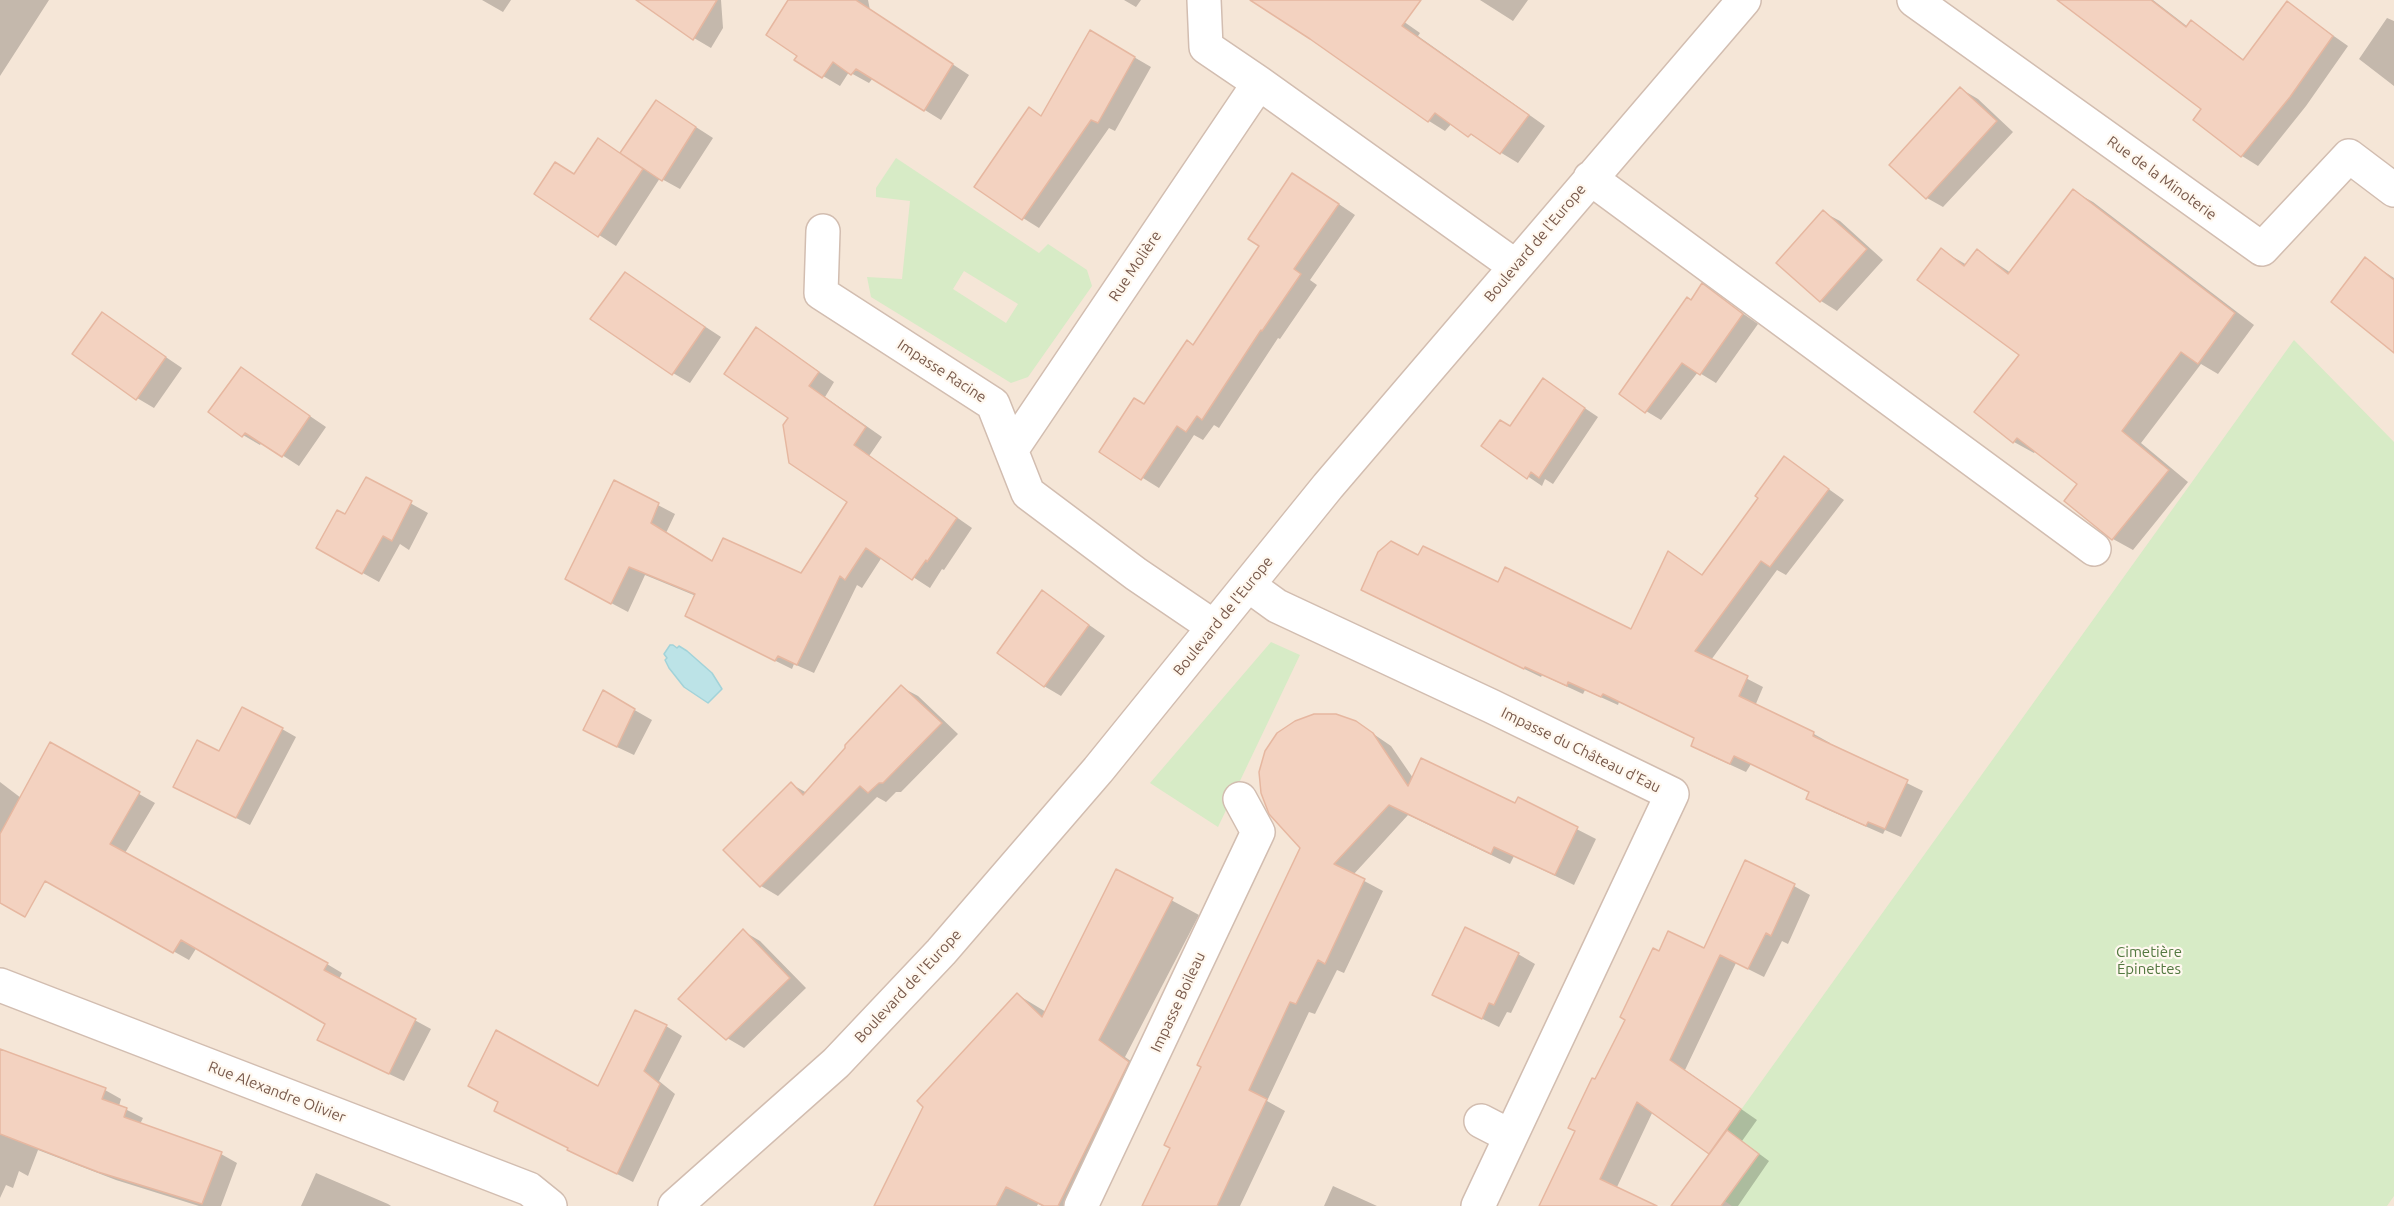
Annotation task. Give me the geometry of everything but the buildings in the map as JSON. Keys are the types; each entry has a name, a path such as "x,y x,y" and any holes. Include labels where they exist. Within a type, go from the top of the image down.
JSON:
{"street":[{"path":"1204,0 1206,47 1515,266"},
{"name":"Boulevard de l'Europe","path":"676,1206 836,1063 941,952 1098,770 1328,486 1744,0"},
{"name":"Rue de la Minoterie","path":"1914,0 2262,249 2349,156 2394,190"},
{"name":"Rue Molière","path":"1012,449 1259,83"},
{"path":"1590,178 2094,549"},
{"name":"Impasse Racine","path":"823,231 821,293 993,404 1028,494 1136,574 1214,627"},
{"name":"Impasse du Château d'Eau","path":"1248,585 1276,606 1491,706 1672,794 1478,1206"},
{"name":"Impasse Boileau","path":"1081,1206 1258,832 1240,799"},
{"name":"Rue Alexandre Olivier","path":"0,985 529,1189 550,1206"},
{"path":"1481,1121 1510,1136"}],"shaded area":[{"path":"0,0 2394,0 2394,1206 0,1206"}],"green space":[{"path":"896,158 1039,253 1048,244 1087,270 1092,286 1028,377 1011,383 871,297 867,277 902,279 910,201 876,197 876,188","holes":["964,271 1018,304 1006,323 953,289"]},
{"name":"Cimetière Épinettes","path":"2294,340 2394,442 2394,1196 2387,1206 1732,1206 1692,1178"},
{"path":"1271,642 1300,655 1218,827 1150,783"}],"water":[{"path":"670,645 677,648 679,646 687,651 712,673 722,689 708,703 684,687 669,668 664,654"}]}
